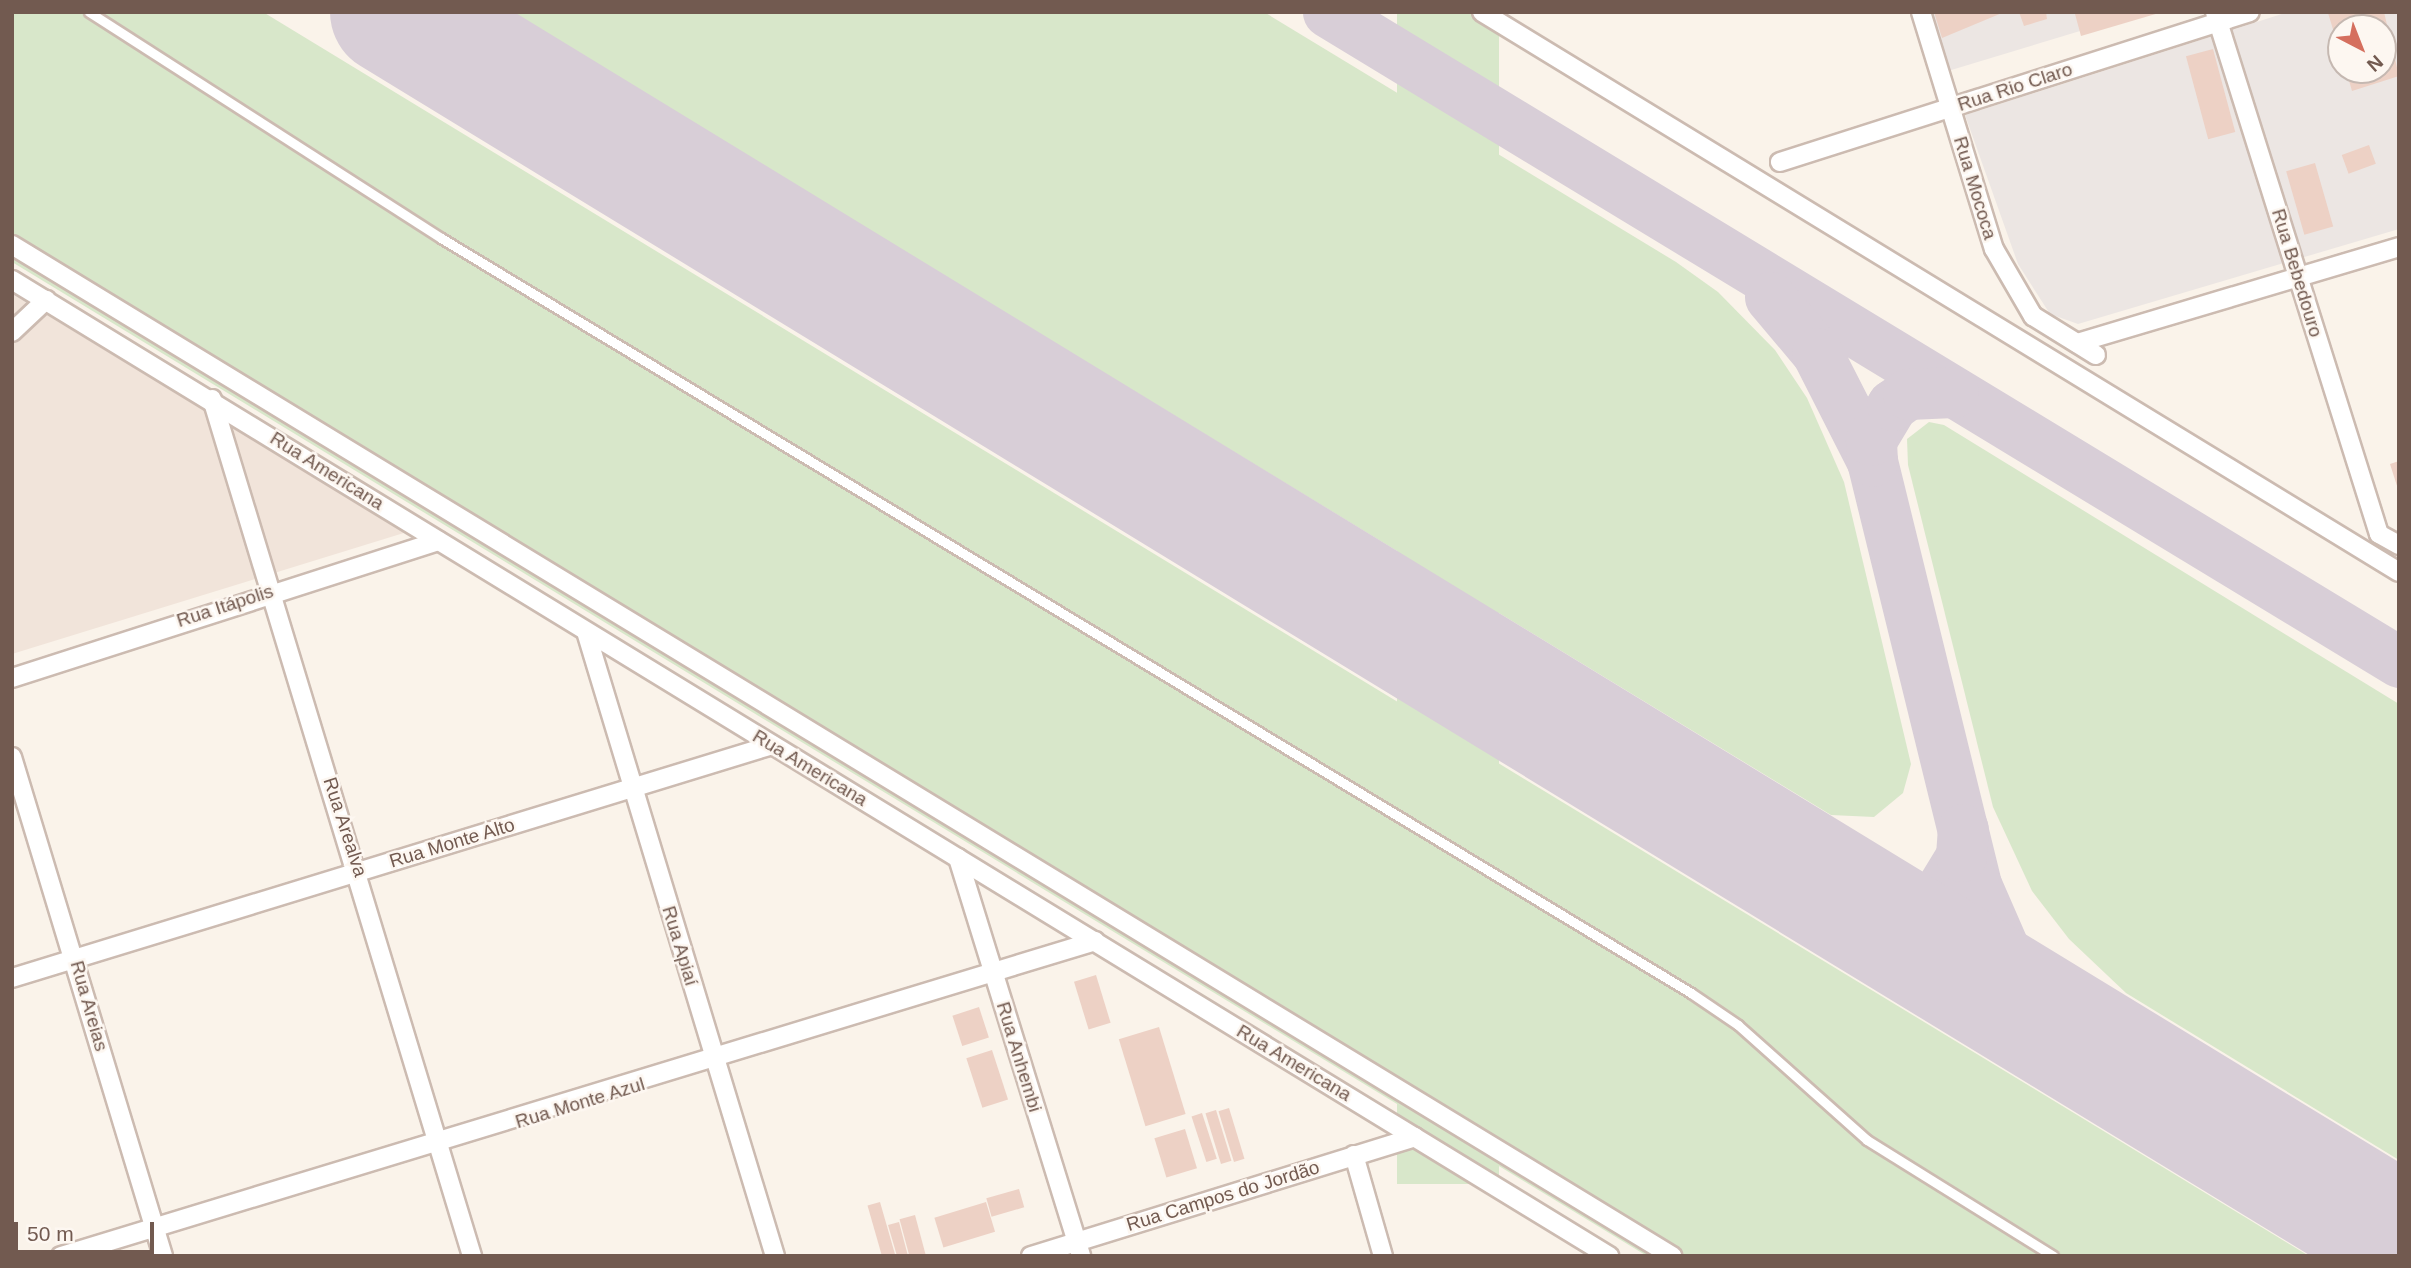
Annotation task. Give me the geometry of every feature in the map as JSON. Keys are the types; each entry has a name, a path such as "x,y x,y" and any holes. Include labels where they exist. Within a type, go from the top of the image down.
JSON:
{"street":[{"path":"1482,12 2399,572"},
{"name":"Rua Mococa","path":"1921,12 1994,249 2033,316 2077,343"},
{"name":"Rua Rio Claro","path":"1780,162 1950,108 2217,17 2250,12"},
{"name":"Rua Bebedouro","path":"2217,17 2379,534 2399,545"},
{"path":"12,245 1672,1256"},
{"path":"2077,343 2399,247"},
{"name":"Rua Americana","path":"12,280 212,399 587,635 1609,1256"},
{"path":"12,332 46,300"},
{"path":"2077,343 2096,355"},
{"name":"Rua Arealva","path":"212,399 268,591 360,872 472,1256"},
{"name":"Rua Itápolis","path":"12,678 268,591 439,541"},
{"name":"Rua Apiaí","path":"587,635 775,1256"},
{"name":"Rua Monte Alto","path":"12,978 772,745"},
{"name":"Rua Areias","path":"12,757 163,1256"},
{"name":"Rua Anhembi","path":"958,858 1079,1248"},
{"name":"Rua Monte Azul","path":"61,1256 439,1146 1095,942"},
{"name":"Rua Campos do Jordão","path":"1031,1256 1079,1248 1415,1137"},
{"path":"1354,1155 1383,1256"}],"lane":[{"path":"89,12 441,237 1691,993 1738,1026 1867,1140 2053,1256"}],"shaded area":[{"path":"1929,12 2143,12 1948,71"},
{"path":"2288,12 2399,12 2399,229 2078,324 2050,314 2018,264 1965,115"},
{"path":"12,294 407,532 12,654"}],"green space":[{"path":"12,12 263,12 2309,1256 1647,1256 12,262"},
{"path":"511,12 1264,12 1676,262 1718,292 1775,350 1807,398 1844,482 1911,764 1903,793 1874,817 1831,815"},
{"path":"1397,12 1499,12 1499,1184 1397,1184"},
{"path":"1929,422 1944,425 2399,704 2399,1160 2126,993 2069,939 2032,891 1993,807 1908,465 1907,439"}],"building":[{"path":"1934,12 2002,12 2002,13 1942,38"},
{"path":"2019,12 2046,12 2047,19 2024,26"},
{"path":"2384,12 2384,14 2328,14"},
{"path":"2159,13 2081,36 2075,14"},
{"path":"2213,49 2235,132 2208,139 2186,56"},
{"path":"2350,84 2374,84 2352,91"},
{"path":"2369,145 2376,164 2349,174 2342,155"},
{"path":"2315,163 2333,226 2304,235 2286,171"},
{"path":"2399,461 2399,489 2398,489 2390,464"},
{"path":"1096,975 1111,1023 1089,1030 1074,982"},
{"path":"979,1007 989,1037 962,1046 952,1016"},
{"path":"1159,1027 1186,1114 1145,1126 1119,1039"},
{"path":"992,1050 1008,1099 982,1108 966,1058"},
{"path":"1229,1108 1244,1159 1234,1162 1218,1111"},
{"path":"1216,1110 1231,1161 1221,1164 1205,1113"},
{"path":"1202,1113 1217,1159 1206,1162 1192,1116"},
{"path":"1185,1129 1197,1168 1166,1178 1154,1138"},
{"path":"1019,1189 1024,1207 992,1217 986,1198"},
{"path":"880,1202 895,1256 882,1256 868,1206"},
{"path":"986,1202 995,1232 943,1247 934,1218"},
{"path":"915,1215 926,1256 909,1256 900,1219"},
{"path":"899,1222 908,1256 897,1256 888,1225"}],"taxiway":[{"path":"1328,12 2399,662"},
{"path":"1770,297 1817,353 1872,461 1977,887 2012,967 2055,1027"},
{"path":"1872,461 1871,440 1892,405 1908,394 1953,392"},
{"path":"1862,910 1912,910 1936,897 1961,856 1963,829"}],"runway":[{"path":"393,12 2399,1236"}]}
